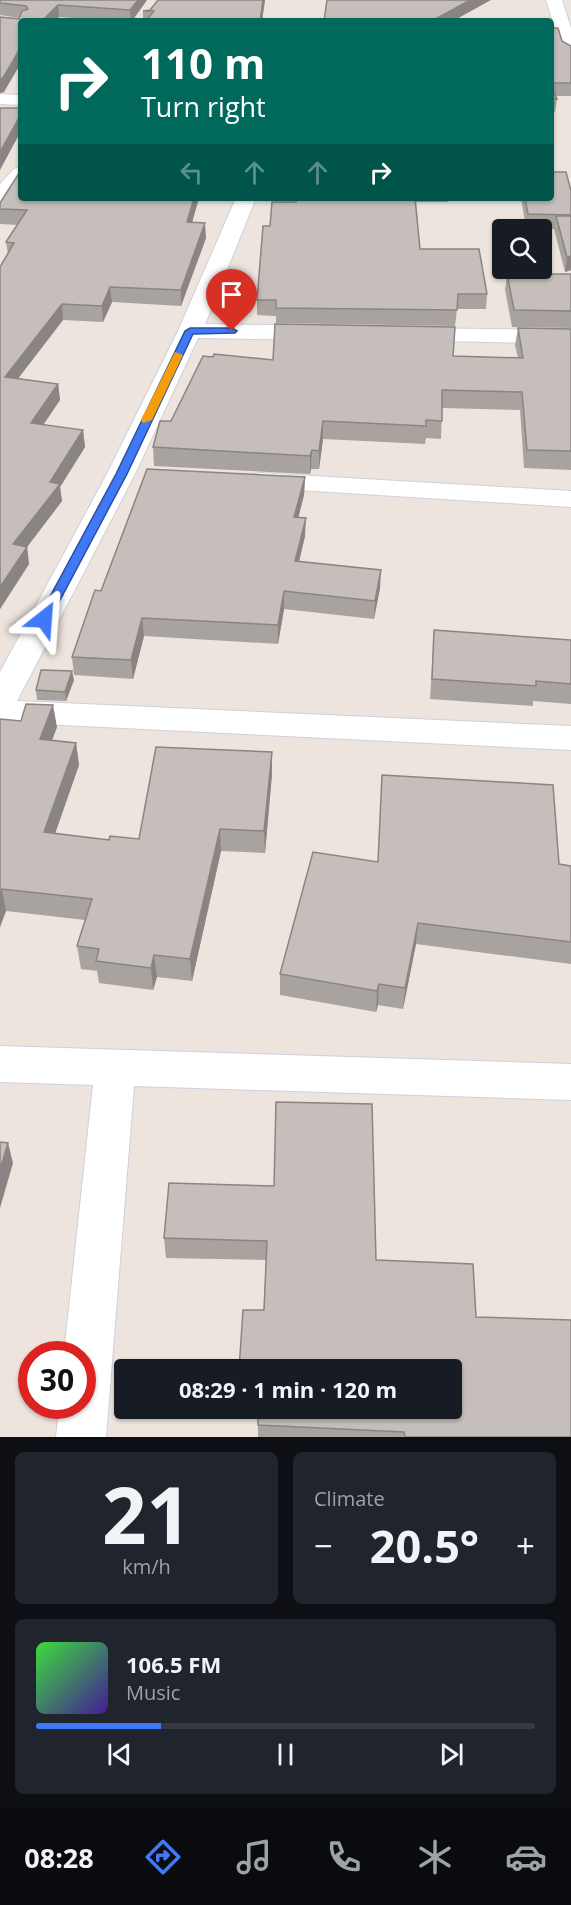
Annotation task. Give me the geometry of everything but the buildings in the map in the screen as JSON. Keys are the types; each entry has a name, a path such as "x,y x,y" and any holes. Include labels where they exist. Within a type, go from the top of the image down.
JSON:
{"street":[{"path":"554,0 558,34 571,53"},
{"path":"0,99 18,100"},
{"path":"0,196 18,176"},
{"path":"0,702 133,474 245,201"},
{"path":"190,331 338,333"},
{"path":"383,334 571,337"},
{"path":"240,480 571,499"},
{"path":"0,711 571,738"},
{"path":"0,1065 571,1082"},
{"path":"81,1437 115,1068"}],"slow traffic":[{"path":"147,420 178,355"}],"route":[{"path":"44,619 121,474 190,331 232,331"}]}
